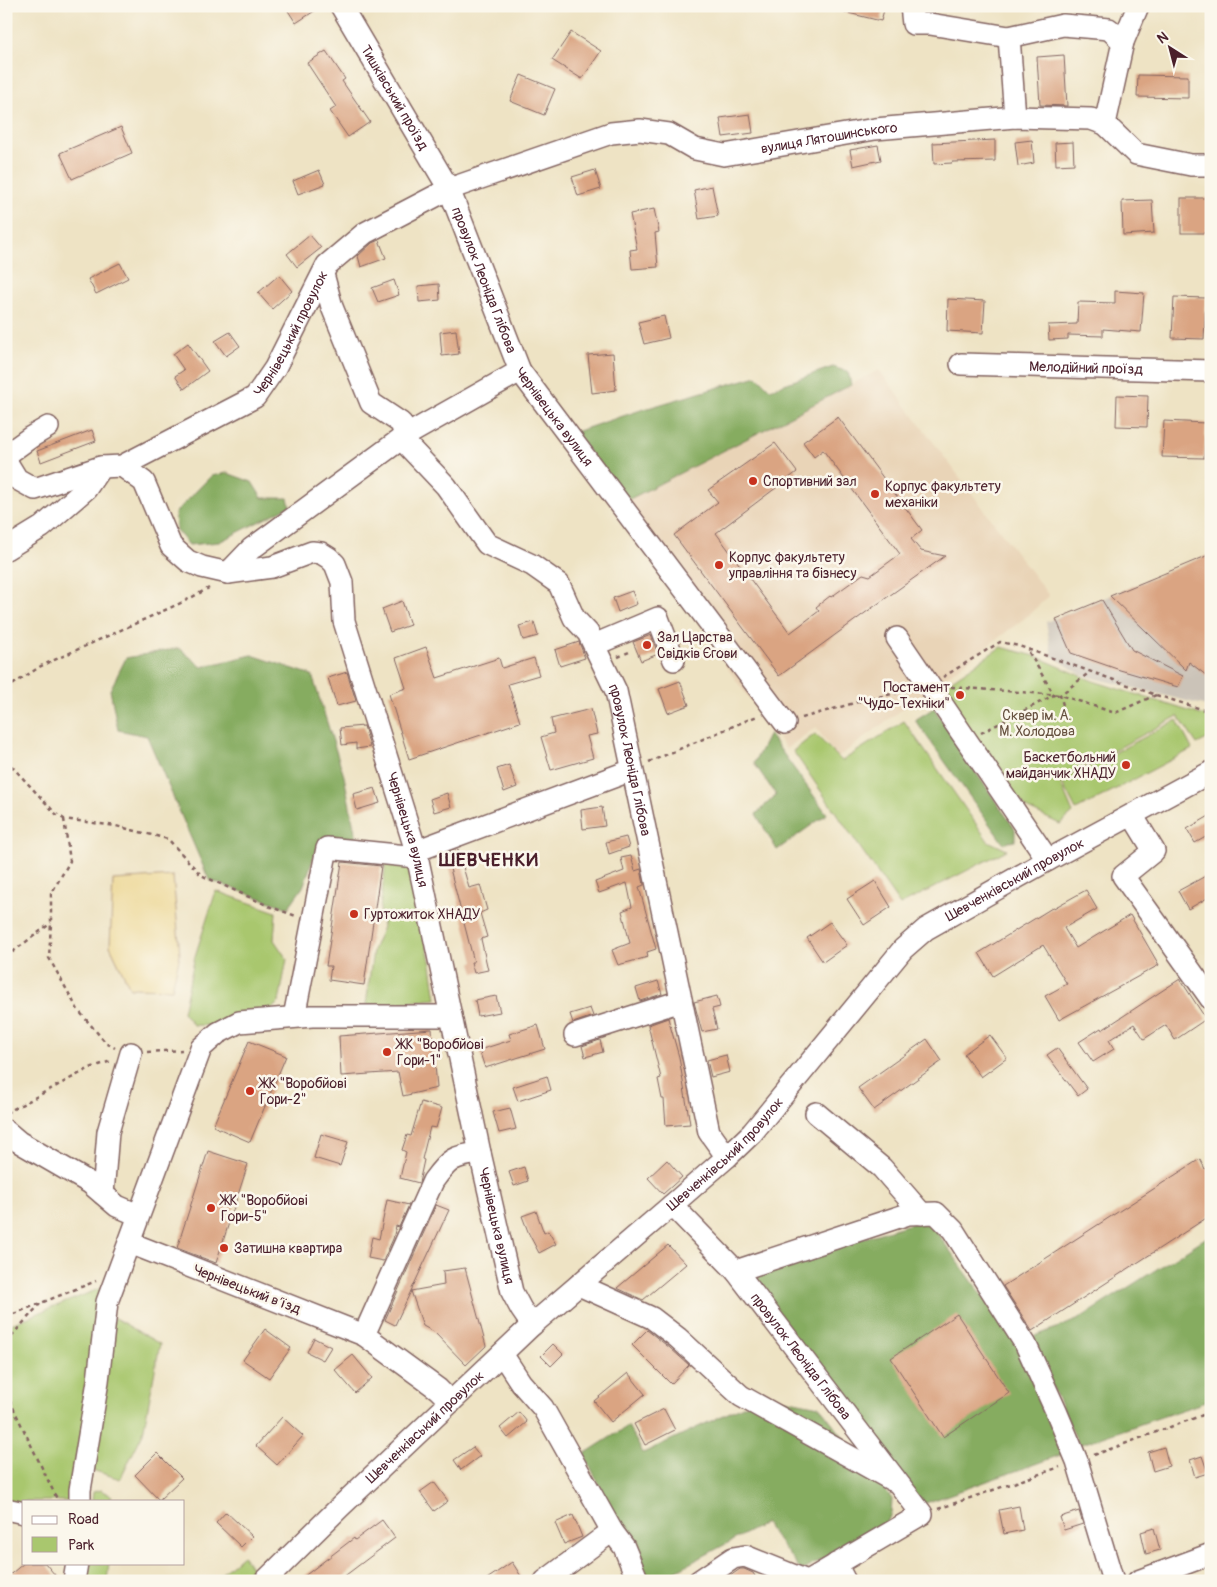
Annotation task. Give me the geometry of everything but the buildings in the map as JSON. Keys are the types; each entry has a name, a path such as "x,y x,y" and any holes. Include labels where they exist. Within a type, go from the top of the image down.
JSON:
{"street":[{"name":"Тишківський проїзд","path":"341,6 449,189"},
{"path":"911,6 913,24 930,24 1009,37 1063,25 1109,29 1123,42"},
{"path":"1138,6 1123,42 1105,124 1136,154 1191,165 1211,165"},
{"path":"1009,37 1015,117"},
{"name":"вулиця Лятошинського","path":"449,189 611,133 640,130 669,134 695,149 724,155 875,129 1015,117 1091,119 1105,124"},
{"name":"Чернівецький провулок","path":"6,461 17,479 35,489 101,467 122,466 255,397 275,368 327,265 365,233 449,189"},
{"name":"провулок Леоніда Глібова","path":"449,189 520,371"},
{"name":"провулок Леоніда Глібова","path":"323,274 332,307 371,403 401,423 408,446 446,486 487,544 532,565 559,584 574,618 588,633 616,691 709,1132 727,1157"},
{"name":"Мелодійний проїзд","path":"960,364 1211,371"},
{"name":"Чернівецька вулиця","path":"228,572 251,549 405,436 520,371 785,723"},
{"path":"6,455 48,427"},
{"name":"Чернівецька вулиця","path":"122,466 144,482 171,546 188,561 202,567 228,572 272,567 312,552 320,553 335,564 342,582 344,621 417,854 480,1153 512,1292 532,1325"},
{"path":"6,549 42,527 86,489 101,467"},
{"path":"594,645 658,618 674,660"},
{"path":"897,638 1048,860"},
{"path":"294,1017 327,848 417,854 632,770"},
{"name":"Шевченківський провулок","path":"265,1581 340,1507 532,1325 727,1157 752,1133 903,949 926,929 1048,860 1211,772"},
{"path":"1132,815 1154,851 1123,876 1211,999"},
{"path":"575,1035 681,1000"},
{"path":"80,1500 98,1381 107,1302 201,1048 218,1033 239,1022 312,1016 451,1016"},
{"path":"103,1194 108,1132 131,1053"},
{"path":"816,1113 882,1168 922,1214"},
{"path":"6,1131 19,1142 90,1183 117,1206 138,1215"},
{"path":"364,1335 432,1181 445,1164 461,1155 480,1153"},
{"name":"провулок Леоніда Глібова","path":"672,1205 736,1271 922,1514 841,1573"},
{"path":"736,1271 908,1214 936,1214 953,1230 1026,1345 1077,1461 1113,1581"},
{"name":"Чернівецький вʼїзд","path":"130,1243 364,1335 438,1389 451,1402"},
{"path":"579,1285 652,1318 678,1338 741,1396 899,1484"},
{"path":"502,1354 521,1383 542,1408 612,1531 624,1547 638,1581"},
{"path":"6,1509 22,1513"},
{"path":"545,1581 612,1531"},
{"path":"1138,1581 1211,1554"},
{"path":"699,1581 733,1558 745,1556 807,1581 841,1573"},
{"path":"74,1581 77,1564"}],"path":[{"path":"6,689 41,666 206,590 228,572"},
{"path":"930,686 1000,642 1027,649 1156,695 1211,712"},
{"path":"1027,649 1054,695"},
{"path":"1060,695 1091,672"},
{"path":"785,723 868,699 930,686 1060,695 1115,713 1156,695"},
{"path":"967,741 1054,695"},
{"path":"1060,695 1063,705"},
{"path":"632,770 761,714"},
{"path":"6,760 56,814 64,819 116,826 168,839 201,875 271,907 312,922"},
{"path":"64,819 70,861 51,894 49,958 78,1010 106,1043 116,1049 131,1053"},
{"path":"6,957 51,923"},
{"path":"6,1113 90,1068 131,1053 201,1048"},
{"path":"6,1317 118,1272"},
{"path":"6,1342 41,1303"},
{"path":"6,1393 58,1500"}],"shaded area":[{"path":"879,370 1049,596 1025,618 837,758 816,727 786,749 725,665 735,656 620,504"},
{"path":"1211,554 1211,707 1082,675 1052,656 1046,622"}],"green space":[{"path":"833,367 848,372 851,385 624,502 575,432 641,410 757,376 770,389"},
{"path":"227,473 252,482 262,498 288,498 290,506 219,542 189,545 176,530 175,513 211,476"},
{"name":"Сквер ім. А. М. Холодова","path":"1001,647 1035,656 1093,681 1211,718 1211,737 1197,744 1178,716 1059,780 1073,813 1060,824 1026,808 937,690"},
{"path":"179,648 202,667 252,655 312,675 344,776 356,837 319,843 303,887 288,908 209,880 147,736 118,730 110,690 126,658"},
{"path":"934,708 1015,829 1015,841 1003,843 915,720"},
{"name":"Баскетбольний майданчик ХНАДУ","path":"1177,720 1192,749 1076,810 1061,781"},
{"path":"904,721 988,841 1007,850 900,905 793,751 815,734 842,761"},
{"path":"769,734 827,814 777,850 756,814 776,795 754,763"},
{"path":"386,861 409,865 431,965 436,999 366,1006 373,950 383,927 380,909"},
{"path":"216,891 276,912 274,940 287,959 279,1002 265,1015 221,1026 193,1025 183,1012 195,956"},
{"path":"927,1219 1027,1357 1066,1453 923,1504 744,1274"},
{"path":"1207,1237 1211,1244 1211,1400 1079,1445 1030,1338 1077,1320"},
{"path":"109,1285 75,1500 22,1500 22,1508 6,1504 6,1326"},
{"path":"113,1317 160,1344 143,1433 120,1479 92,1470"},
{"path":"762,1397 819,1406 892,1499 891,1513 887,1523 801,1571 765,1523 657,1581 647,1581 584,1454 628,1426 643,1453"},
{"path":"100,1490 112,1496 110,1500 92,1500 93,1492"},
{"path":"243,1555 256,1576 251,1581 213,1581"},
{"path":"84,1564 109,1564 107,1581 82,1581"}],"sand":[{"path":"173,876 180,954 172,989 130,988 110,946 113,880"}],"place":[{"name":"Спортивний зал","path":"753,481"},
{"name":"Корпус факультету механіки","path":"875,494"},
{"name":"Корпус факультету управління та бізнесу","path":"719,565"},
{"name":"Зал Царства Свідків Єгови","path":"647,645"},
{"name":"Постамент \"Чудо-Техніки\"","path":"960,695"},
{"name":"Баскетбольний майданчик ХНАДУ","path":"1126,765"},
{"name":"Гуртожиток ХНАДУ","path":"354,914"},
{"name":"ЖК \"Воробйові Гори-1\"","path":"387,1052"},
{"name":"ЖК \"Воробйові Гори-2\"","path":"250,1091"},
{"name":"ЖК \"Воробйові Гори-5\"","path":"211,1208"},
{"name":"Затишна квартира","path":"224,1248"}],"district":[{"name":"ШЕВЧЕНКИ","path":"489,859"}]}
